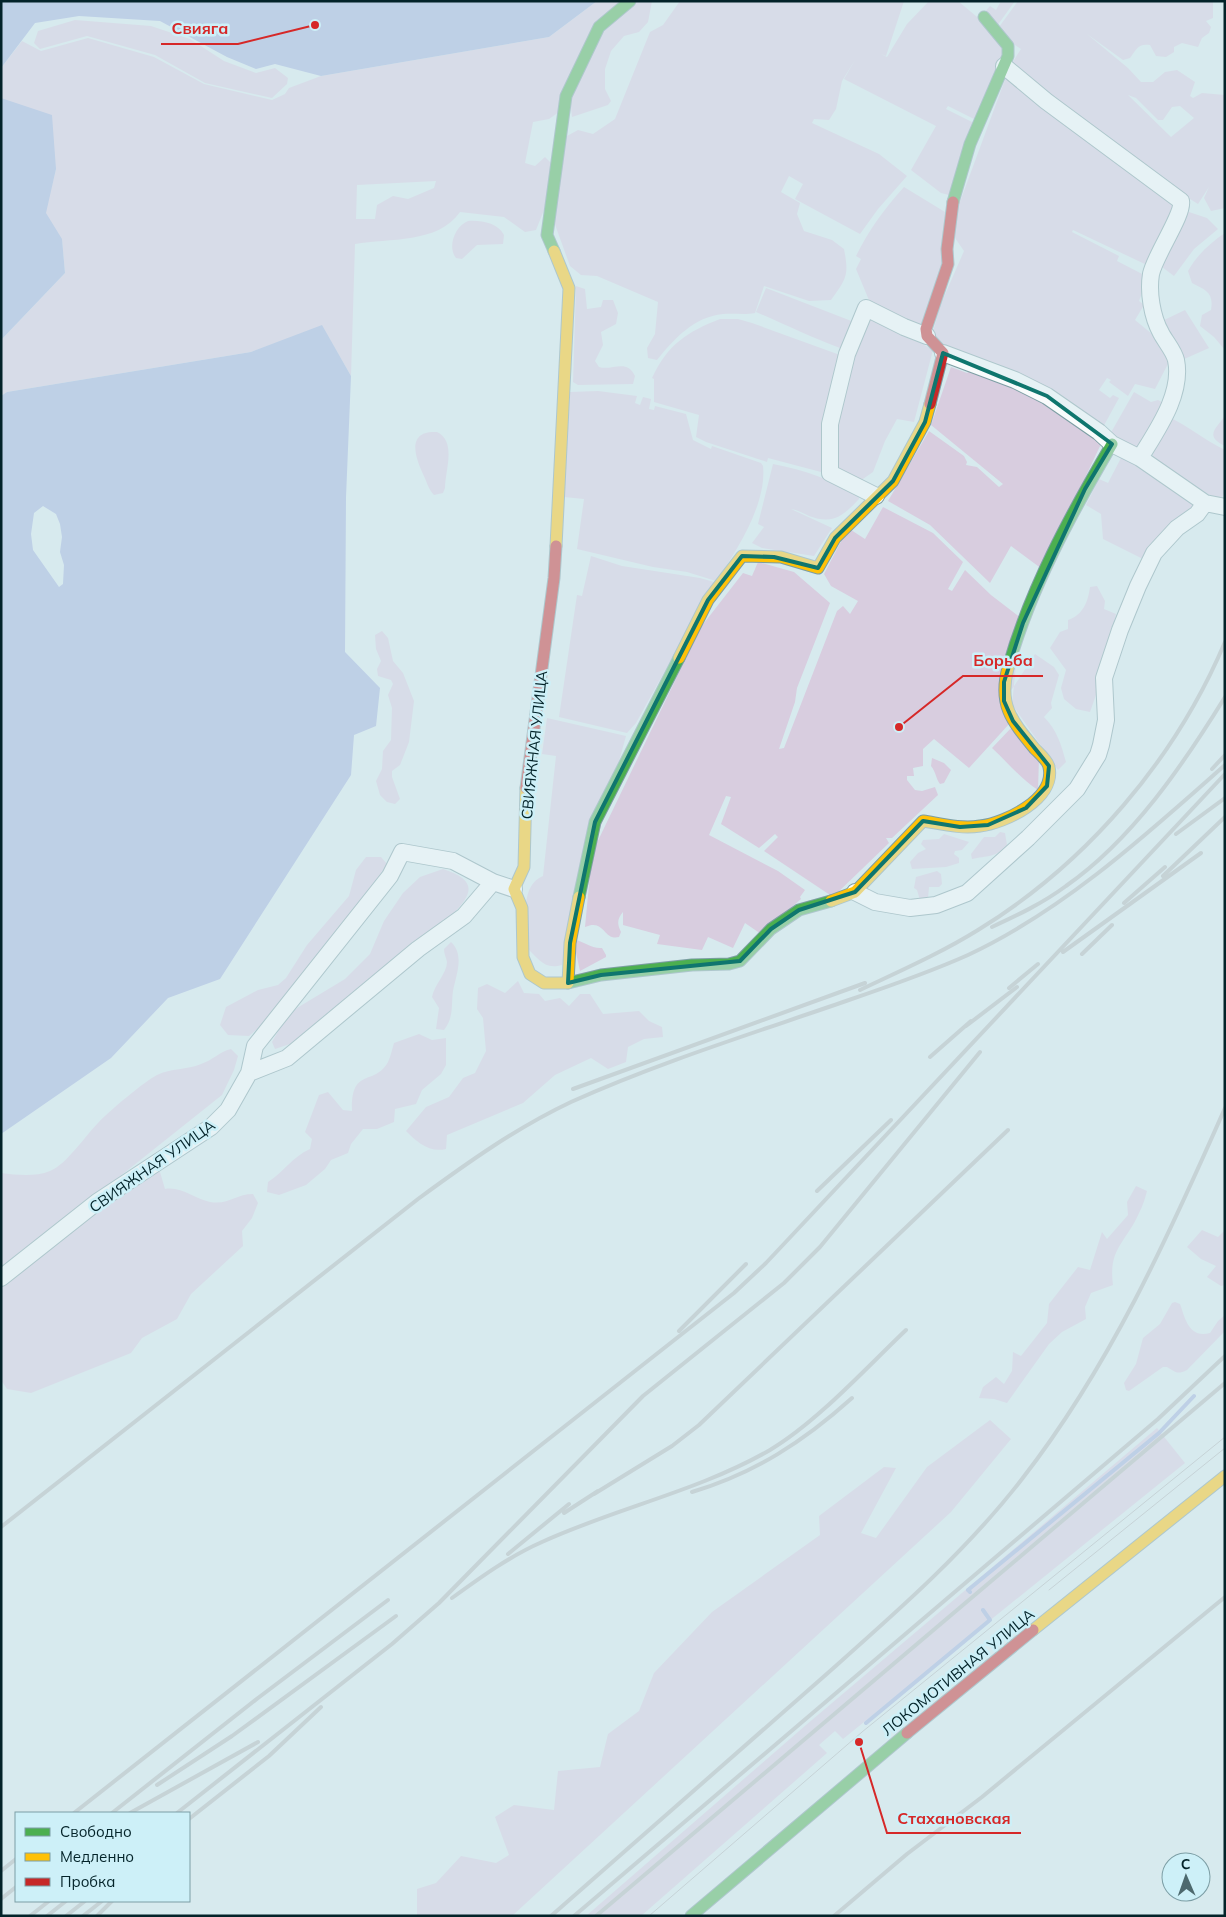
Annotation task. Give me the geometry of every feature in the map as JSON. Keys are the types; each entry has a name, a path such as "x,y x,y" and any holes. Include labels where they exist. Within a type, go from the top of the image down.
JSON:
{"street":[{"name":"СВИЯЖНАЯ УЛИЦА","path":"1,1278 97,1202 211,1127 228,1110 249,1073 255,1046 390,876 402,852 453,861 494,882 514,889 524,867 526,791 554,578 568,288 547,235 566,96 599,27 630,1"},
{"path":"927,336 927,324 948,264 947,249 952,206 957,187 970,144 1004,66 1008,46 984,17"},
{"path":"1004,66 1046,101 1182,201 1180,212 1156,257 1151,279 1153,311 1156,322 1176,359 1176,382 1165,415 1140,458"},
{"path":"876,496 830,473 829,432 847,354 866,308 927,336 943,353 1015,380 1047,396 1099,432 1112,444 1140,458 1205,503 1225,507"},
{"path":"568,982 570,943 595,822 708,600 742,556 755,554 808,563 818,568 836,538 893,481 925,422 943,353"},
{"path":"514,889 522,908 523,957 530,974 544,983 568,982 601,975 692,965 728,964 740,961 772,929 799,910 822,902 835,901 855,892 923,821 960,827 988,825 1026,808 1040,797 1047,786 1050,774 1049,766 1013,721 1004,701 1004,682 1023,623 1085,489 1112,444"},
{"path":"855,892 875,902 910,908 936,905 967,893 1028,838 1078,789 1098,755 1101,745 1106,720 1104,678 1120,630 1138,586 1154,553 1177,528 1197,514 1205,503"},
{"path":"249,1073 287,1058 336,1015 372,989 418,949 464,916 494,882"},
{"name":"ЛОКОМОТИВНАЯ УЛИЦА","path":"691,1916 919,1722 1225,1476"}],"highlighted area":[{"path":"943,353 1047,396 1112,444 1085,489 1023,623 1004,682 1004,701 1013,721 1049,766 1047,786 1026,808 988,825 960,827 923,821 855,892 799,910 771,929 740,961 601,975 568,983 570,943 595,822 708,600 742,556 774,557 818,568 835,538 893,481 925,422"}],"shaded area":[{"path":"597,1 619,1 559,112 549,119 533,122 525,163 535,166 545,157 553,165 544,210 536,230 525,232 504,217 460,212 451,222 439,230 426,235 355,244 351,376 322,326 251,352 7,392 1,396 1,340 65,273 62,240 45,213 56,169 1,99 1,68 22,41 41,51 88,38 154,57 204,84 272,100 285,94 289,88 321,76 549,37","holes":["436,181 434,188 408,199 393,196 377,205 375,219 356,219 357,185"]},
{"path":"637,1 652,1 648,22 639,32 624,36 611,51 605,69 605,89 611,101 608,105 572,117 570,99 598,37"},
{"path":"680,1 904,1 886,56 881,54 887,57 907,24 929,1 958,1 995,32 1005,47 976,120 948,106 946,109 974,123 949,195 941,193 911,170 936,126 844,79 855,60 842,81 836,109 829,120 814,119 812,123 879,154 907,176 878,209 860,234 795,199 803,184 789,176 781,192 800,203 797,214 804,231 832,240 844,249 845,276 831,300 809,301 764,286 755,313 723,314 703,319 678,337 657,360 648,358 647,348 655,334 658,302 597,276 581,275 570,266 553,219 567,136 578,130 593,134 615,119 650,32 663,25"},
{"path":"1001,1 1015,1 997,26 983,14 990,6 996,10"},
{"path":"1018,1 1213,1 1213,18 1206,21 1211,27 1209,33 1202,38 1198,47 1182,43 1174,47 1174,52 1166,57 1156,56 1150,45 1143,45 1130,58 1123,60 1087,34 1128,68 1141,82 1153,82 1165,72 1177,70 1195,82 1190,96 1193,98 1202,93 1225,95 1225,208 1211,211 1204,198 1209,187 1198,204 1174,189 1010,66 1021,49 1012,43 999,27","holes":["1128,95 1136,98 1158,120 1163,120 1172,107 1180,106 1194,118 1171,137"]},
{"path":"75,20 151,26 190,39 224,61 256,73 275,68 288,78 287,84 272,98 205,83 155,55 87,36 40,49 34,43 38,31"},
{"path":"1006,77 1176,201 1149,266 1073,230 1072,232 1119,256 1117,261 1148,277 1139,301 1144,305 1135,320 1152,334 1170,360 1155,389 1135,384 1128,396 1109,382 1111,380 1107,378 1099,390 1110,398 1113,395 1119,398 1102,429 948,349 932,335 940,306 964,251 953,235 954,218"},
{"path":"904,187 945,212 941,277 920,327 871,305 856,269 861,259 856,256 866,237 883,212"},
{"path":"1186,211 1207,218 1218,229 1194,249 1174,276 1158,264"},
{"path":"468,221 484,222 498,228 504,235 503,244 477,245 462,259 456,258 453,253 452,243 459,227"},
{"path":"1225,233 1225,350 1214,337 1200,326 1202,315 1211,310 1212,304 1208,293 1192,283 1188,271 1204,250"},
{"path":"576,286 585,289 587,309 601,307 603,300 613,300 618,313 616,324 601,332 603,345 595,361 599,367 624,366 628,368 635,376 633,384 578,385 573,382"},
{"path":"766,288 854,322 845,344 840,348 756,312"},
{"path":"1185,310 1209,348 1182,360 1160,322"},
{"path":"864,315 887,324 933,350 914,422 897,419 885,441 873,472 860,481 839,473 833,455 833,446 838,417 845,399 839,396"},
{"path":"720,319 738,319 752,323 840,355 825,463 821,472 768,458 767,462 706,442 696,437 699,415 654,402 654,379 652,378 665,356 688,334"},
{"path":"951,367 967,373 971,370 1043,398 1101,444 1042,569 1011,546 990,583 930,525 888,501 929,431 964,456 967,462 966,465 977,467 999,487 1003,484 931,425"},
{"path":"598,391 637,396 635,403 640,405 643,397 651,399 649,409 654,410 655,406 686,414 693,440 711,449 712,446 761,463 763,466 760,496 749,527 716,581 687,572 653,567 577,549 584,499 564,497 570,392"},
{"path":"1134,392 1151,402 1158,400 1165,404 1140,446 1132,451 1109,436"},
{"path":"1225,415 1225,446 1218,442 1213,435 1216,427"},
{"path":"1169,417 1225,450 1225,492 1220,501 1152,461 1155,443"},
{"path":"437,432 447,442 448,457 445,488 443,493 434,495 417,460 415,446 421,435"},
{"path":"1122,456 1196,504 1143,559 1103,539 1101,514 1086,505 1099,479 1108,483"},
{"path":"773,464 818,476 859,495 859,499 848,510 831,519 817,519 791,509 832,528 814,556 762,548 752,543 764,527 758,524"},
{"path":"883,507 933,533 963,562 948,589 952,591 965,570 991,595 1021,618 1010,723 969,768 934,739 923,749 923,766 913,768 914,776 907,776 907,780 915,790 922,791 935,787 938,795 892,838 886,838 889,843 833,897 764,851 778,837 775,834 759,848 721,824 731,797 726,796 709,835 778,871 805,890 800,897 801,899 761,934 745,923 733,948 708,937 702,950 657,944 660,935 623,925 623,912 618,922 621,932 619,937 610,936 596,925 585,927 592,853 701,627 743,573 752,576 758,562 794,572 830,603 797,688 795,702 779,749 784,748 837,611 843,606 850,614 858,601 831,586 824,574 848,528 865,539"},
{"path":"591,556 622,566 700,578 714,582 636,723 627,733 559,717 577,595 582,596"},
{"path":"1097,586 1105,601 1104,609 1116,614 1098,689 1090,712 1076,709 1064,699 1061,688 1066,670 1050,648 1060,632 1068,629 1068,620 1077,615 1084,607 1090,587"},
{"path":"382,631 388,638 393,661 403,673 414,701 409,742 400,765 392,771 392,777 400,799 395,804 387,802 380,795 376,781 382,769 383,751 391,740 392,708 388,695 393,684 391,680 378,676 377,669 381,661 376,649 375,635"},
{"path":"1035,654 1054,667 1059,675 1051,703 1052,708 1044,717 1055,732 1066,762 1058,770 1007,697"},
{"path":"547,718 626,736 562,965 556,966 546,965 527,948 525,919 530,889 535,881 543,876 556,756 542,754"},
{"path":"1012,727 1039,758 1038,790 1020,776 992,748"},
{"path":"932,758 944,763 951,770 944,783 940,784 931,766"},
{"path":"1000,832 1005,833 1007,845 1000,852 972,859 971,854 984,837 995,837"},
{"path":"944,834 969,842 962,850 955,851 954,854 959,858 959,863 946,867 912,869 910,862 918,853 926,849 921,844 923,840 939,839"},
{"path":"366,857 381,857 387,864 384,873 265,1022 249,1036 228,1035 220,1025 226,1007 258,990 278,985 286,978 307,945 349,896 356,870"},
{"path":"443,869 462,878 467,883 468,888 465,900 452,915 293,1043 275,1049 272,1042 285,1019 297,1008 345,979 370,954 384,921 403,893 420,877"},
{"path":"937,871 941,874 942,884 939,887 929,887 928,898 920,900 917,890 914,888 916,877"},
{"path":"573,939 602,948 606,957 580,971"},
{"path":"451,942 458,953 459,959 451,1016 444,1030 436,1029 439,1008 432,997 447,962 444,949"},
{"path":"518,981 524,993 539,994 545,1001 560,998 569,1006 580,994 590,994 603,1014 639,1011 649,1021 662,1027 663,1037 644,1039 628,1047 626,1062 608,1069 591,1058 555,1075 523,1103 447,1135 446,1149 440,1150 424,1146 406,1131 426,1107 449,1097 463,1078 475,1073 486,1051 483,1018 477,1009 478,988 487,984 505,993"},
{"path":"419,1034 432,1040 446,1038 446,1065 441,1074 422,1090 416,1104 395,1109 394,1122 377,1129 363,1129 351,1144 348,1153 331,1160 325,1169 306,1185 279,1195 267,1192 268,1182 298,1156 310,1149 312,1139 305,1132 319,1095 328,1092 343,1110 352,1111 355,1088 359,1082 382,1069 389,1060 394,1043"},
{"path":"231,1049 238,1056 234,1070 222,1095 1,1271 1,1173 32,1175 56,1168 63,1163 103,1118 151,1078 168,1071 201,1064"},
{"path":"154,1170 160,1172 165,1189 177,1189 210,1202 217,1203 253,1194 258,1203 252,1218 242,1231 243,1246 191,1294 177,1319 142,1338 131,1353 31,1393 7,1389 1,1380 1,1286 108,1201"},
{"path":"1136,1186 1147,1191 1134,1223 1119,1246 1113,1262 1113,1285 1091,1293 1085,1307 1086,1319 1062,1332 1049,1344 1007,1403 994,1399 979,1398 983,1387 996,1377 1004,1384 1012,1371 1013,1352 1021,1356 1047,1323 1049,1304 1078,1267 1090,1270 1102,1232 1107,1239 1128,1215 1127,1202"},
{"path":"1202,1230 1218,1237 1225,1230 1225,1285 1221,1286 1207,1277 1216,1266 1201,1259 1187,1247"},
{"path":"1172,1303 1180,1304 1189,1326 1197,1333 1210,1333 1218,1321 1225,1315 1225,1331 1184,1372 1179,1373 1163,1367 1129,1391 1126,1390 1124,1383 1136,1364 1143,1338 1160,1324"},
{"path":"990,1420 1011,1439 951,1512 512,1916 417,1916 417,1889 436,1883 461,1856 496,1863 509,1855 495,1817 514,1805 554,1810 558,1771 600,1767 608,1734 639,1711 654,1673 712,1612 820,1535 819,1516 884,1467 896,1468 861,1533 876,1538 927,1467"},
{"path":"1157,1428 1185,1463 843,1739 835,1731 819,1745 827,1753 641,1916 586,1916 806,1725"}],"water":[{"path":"1,1 597,1 549,37 321,76 275,64 256,69 227,57 160,21 79,16 35,23 1,68"},
{"path":"1,98 52,115 56,169 46,213 62,239 65,273 1,340"},
{"path":"322,325 351,376 346,497 345,652 380,688 376,726 354,735 351,775 220,979 168,998 111,1058 1,1134 1,396 7,392 251,352","holes":["43,506 56,514 60,524 62,537 60,552 64,565 63,584 59,587 33,550 31,534 34,513"]}],"waterway":[{"path":"970,1592 968,1590 1159,1433 1194,1396"},
{"path":"866,1723 990,1620 983,1610"}],"tram line":[{"path":"649,1916 862,1732 1225,1437"},
{"path":"1049,1590 1225,1448"}],"railway":[{"path":"860,990 935,954 978,930 1018,903 1056,873 1091,841 1124,805 1154,767 1181,727 1205,686 1225,642"},
{"path":"992,927 1057,892 1113,847 1174,775 1225,697"},
{"path":"1212,769 1225,755"},
{"path":"1,1527 418,1199 473,1159 511,1135 551,1112 605,1087 707,1048 923,974 968,955 1003,937 1071,894 1134,844 1225,765"},
{"path":"75,1812 734,1293 766,1263 1225,774"},
{"path":"1176,834 1225,798"},
{"path":"1163,876 1225,817"},
{"path":"1063,952 1201,853"},
{"path":"1124,903 1165,867"},
{"path":"1082,954 1112,925"},
{"path":"1009,988 1038,964"},
{"path":"573,1089 865,983"},
{"path":"966,1026 1017,987"},
{"path":"930,1057 971,1021"},
{"path":"178,1812 392,1644 439,1603 643,1396 784,1283 820,1247 980,1052"},
{"path":"551,1916 901,1608 952,1559 1000,1507 1054,1436 1110,1346 1159,1252 1225,1108"},
{"path":"817,1191 891,1120"},
{"path":"594,1494 672,1446 699,1425 1008,1130"},
{"path":"679,1331 746,1264"},
{"path":"452,1598 507,1560 542,1542 715,1477 770,1450 823,1410 906,1330"},
{"path":"574,1916 1158,1419 1225,1356"},
{"path":"596,1916 1225,1383"},
{"path":"692,1492 757,1466 815,1429 852,1398"},
{"path":"564,1513 598,1491"},
{"path":"508,1554 569,1504"},
{"path":"834,1916 907,1854 982,1797 1225,1597"},
{"path":"113,1812 258,1698 388,1600"},
{"path":"157,1785 232,1736 396,1616"},
{"path":"190,1818 269,1756 321,1707"},
{"path":"132,1812 258,1742"},
{"path":"1,1871 15,1860"},
{"path":"1,1899 15,1888"},
{"path":"30,1916 48,1902"},
{"path":"47,1916 65,1902"},
{"path":"66,1916 84,1902"},
{"path":"83,1916 101,1902"},
{"path":"97,1916 111,1902"}],"traffic: fast":[{"path":"554,251 547,235 566,96 599,27 630,1"},
{"path":"953,202 970,144 1008,56 1008,46 984,17"},
{"path":"1008,668 1017,639 1040,581 1067,525 1112,444"},
{"path":"579,897 595,822 679,658"},
{"path":"568,983 601,975 692,965 729,964 740,961 771,929 799,910 831,901"},
{"path":"691,1916 907,1733"}],"traffic: slow":[{"path":"554,251 569,288 556,546"},
{"path":"679,658 708,600 742,556 781,557 818,568 835,538 893,481 925,422 930,404"},
{"path":"831,901 855,892 923,821 966,827 990,824 1015,814 1037,799 1045,789 1049,779 1049,767 1020,730 1006,703 1005,681 1008,668"},
{"path":"526,788 524,867 514,889 522,908 523,957 530,974 544,983 568,983 570,943 579,897"},
{"path":"1033,1630 1225,1476"}],"traffic: jam":[{"path":"930,404 943,353 927,336 926,329 948,264 947,249 953,202"},
{"path":"526,788 554,578 556,546"},
{"path":"907,1733 1033,1630"}],"place":[{"name":"Свияга","path":"315,25"},
{"name":"Борьба","path":"899,727"},
{"name":"Стахановская","path":"859,1742"}]}
